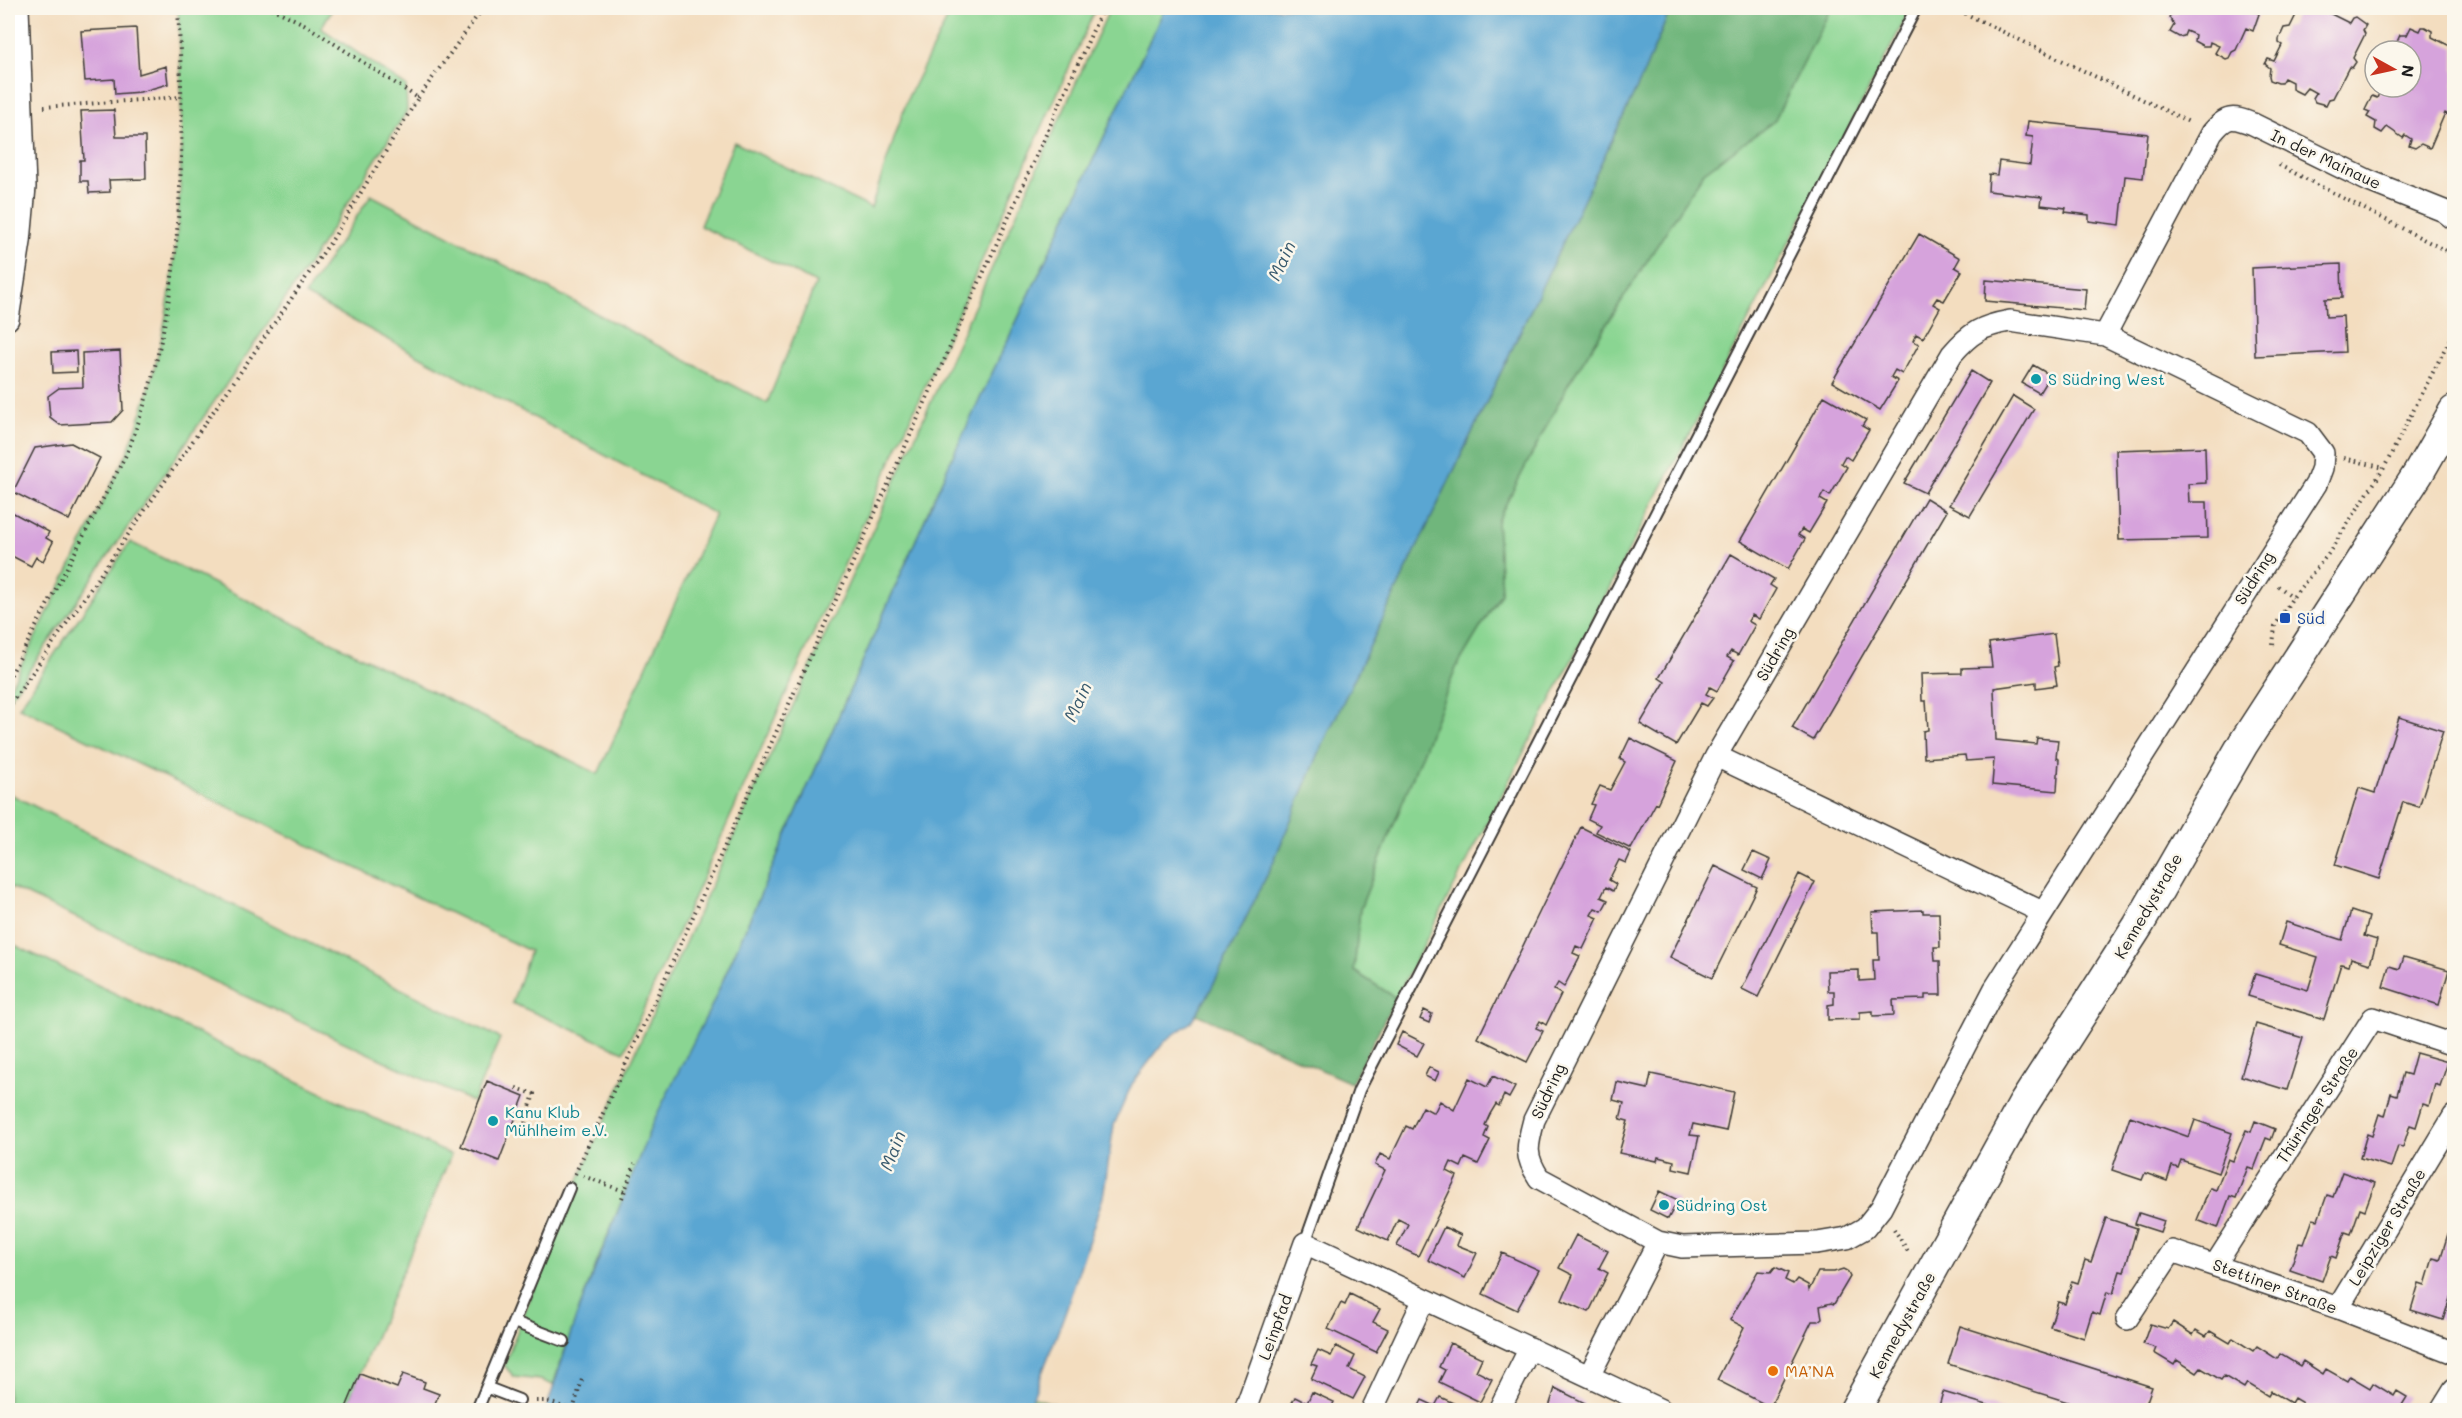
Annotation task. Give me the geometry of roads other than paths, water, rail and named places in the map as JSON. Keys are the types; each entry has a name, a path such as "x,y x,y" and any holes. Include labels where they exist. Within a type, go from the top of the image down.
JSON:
{"main road":[{"name":"Kennedystraße","path":"1856,1410 2023,1105 2100,989 2243,744 2418,474 2454,411"}],"street":[{"path":"8,319 23,216 16,133 23,108 18,8"},
{"name":"In der Mainaue","path":"2105,335 2212,133 2228,118 2237,118 2369,181 2451,214"},
{"name":"Südring","path":"2010,321 2105,335 2308,433 2323,453 2322,468 2316,484 1994,990 1881,1208 1865,1228 1847,1238 1817,1243 1682,1247 1658,1242 1539,1178 1530,1164 1527,1149 1534,1120 1546,1092 1716,756 1952,354 1966,338 1986,326 2010,321"},
{"path":"1716,756 2042,912"},
{"name":"Thüringer Straße","path":"2215,1265 2373,1018 2454,1044"},
{"name":"Leipziger Straße","path":"2338,1308 2454,1116"},
{"path":"1589,1376 1658,1242"},
{"path":"1305,1243 1589,1376 1629,1404 1661,1410"},
{"name":"Leinpfad","path":"1245,1410 1305,1243"},
{"name":"Stettiner Straße","path":"2127,1319 2172,1251 2338,1308 2454,1353"},
{"path":"1372,1410 1424,1299"},
{"path":"1499,1410 1530,1348"}],"lane":[{"path":"1305,1243 1359,1090 1916,8"},
{"path":"477,1410 569,1188"},
{"path":"514,1322 564,1341"},
{"path":"488,1388 519,1400"}],"water":[{"name":"Main","path":"1165,8 1671,8 1642,77 1322,746 1272,865 1207,997 1190,1023 1165,1041 1132,1084 1114,1125 1103,1197 1065,1313 1028,1410 546,1410 576,1317 653,1122 712,1005 950,462"}],"place":[{"name":"S Südring West","path":"2036,379"},
{"name":"Süd","path":"2285,618"},
{"name":"Kanu Klub Mühlheim e.V.","path":"493,1121"},
{"name":"Südring Ost","path":"1664,1205"},
{"name":"MA’NA","path":"1773,1371"}]}
